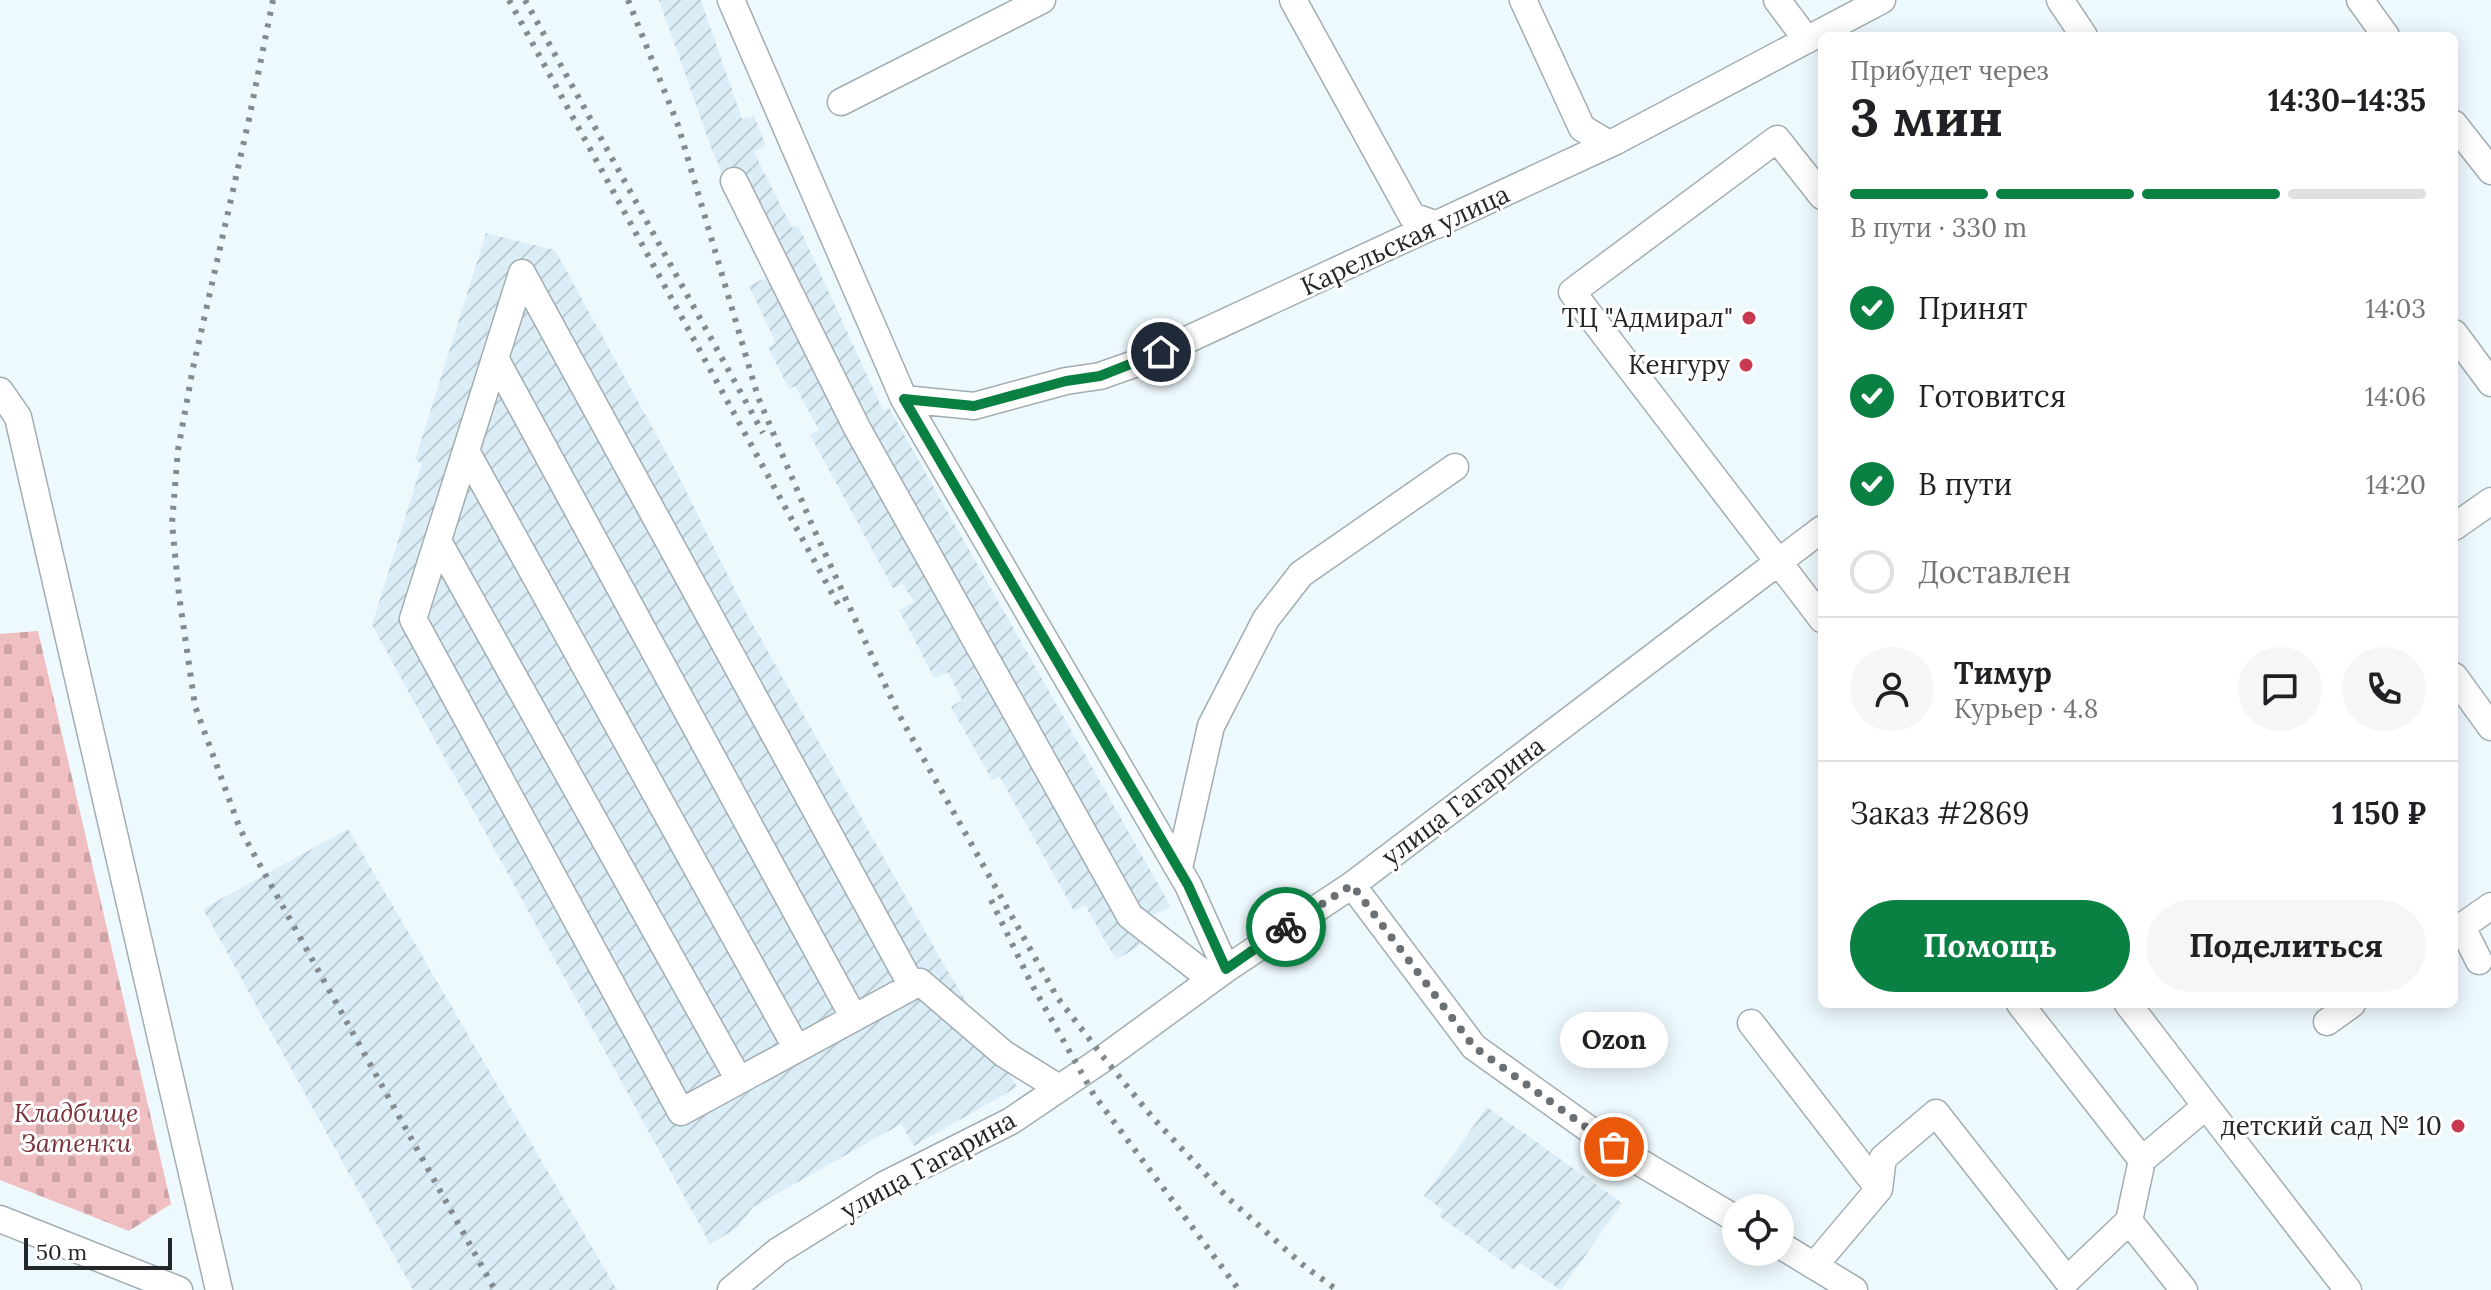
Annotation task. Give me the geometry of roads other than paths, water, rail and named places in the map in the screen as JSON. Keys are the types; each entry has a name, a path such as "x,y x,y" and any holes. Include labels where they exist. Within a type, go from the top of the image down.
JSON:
{"street":[{"path":"731,0 904,399 1179,868 1218,974"},
{"path":"841,102 1042,0"},
{"path":"1293,0 1412,216 1437,225"},
{"path":"1523,0 1582,128 1609,144"},
{"path":"1777,0 1807,40"},
{"name":"Карельская улица","path":"1822,32 1882,0"},
{"path":"2060,0 2081,32"},
{"path":"2360,0 2383,32"},
{"name":"Карельская улица","path":"904,399 974,406 1066,381 1100,376 1137,363 1609,144 1818,34"},
{"path":"2458,129 2491,171"},
{"path":"1818,191 1777,139 1572,292 1818,614"},
{"path":"734,181 857,428 1130,916 1218,974"},
{"path":"912,986 522,273 413,619 681,1112 920,982 1004,1054 1059,1088"},
{"path":"2458,338 2491,383"},
{"path":"495,358 854,1018"},
{"path":"0,391 18,417 219,1290"},
{"path":"466,451 797,1049"},
{"path":"1179,868 1211,726 1266,619 1301,574 1455,467"},
{"path":"2458,524 2491,501"},
{"name":"улица Гагарина","path":"731,1290 778,1251 870,1193 1011,1121 1218,974 1352,885 1818,532"},
{"path":"438,541 739,1080"},
{"path":"2458,682 2491,727"},
{"path":"1352,885 1474,1047 1614,1147 1722,1211"},
{"path":"2479,961 2458,929 2491,906"},
{"path":"2023,1008 2142,1160"},
{"path":"2131,1008 2348,1290"},
{"path":"2327,1022 2346,1008"},
{"path":"1751,1023 1879,1189"},
{"path":"1814,1266 1879,1189 1883,1158 1936,1113 2067,1280 2129,1221 2142,1160 2206,1106"},
{"path":"0,1219 179,1290"},
{"path":"2129,1221 2184,1290"},
{"path":"1794,1254 1854,1290"}],"railway":[{"path":"273,0 178,450 172,523 195,706 240,829 495,1290"},
{"path":"509,0 840,608"},
{"path":"525,0 763,433"},
{"path":"628,0 678,125 758,397 812,525 898,713 1057,997 1153,1118 1227,1197 1303,1265 1337,1290"},
{"path":"991,900 1031,983 1094,1095 1239,1290"}],"place":[{"name":"ТЦ \"Адмирал\"","path":"1749,318"},
{"name":"Кенгуру","path":"1746,365"},
{"name":"детский сад № 10","path":"2458,1126"},
{"name":"Ozon","path":"1614,1147"}],"park label":[{"name":"Кладбище Затенки","path":"76,1128"}]}
